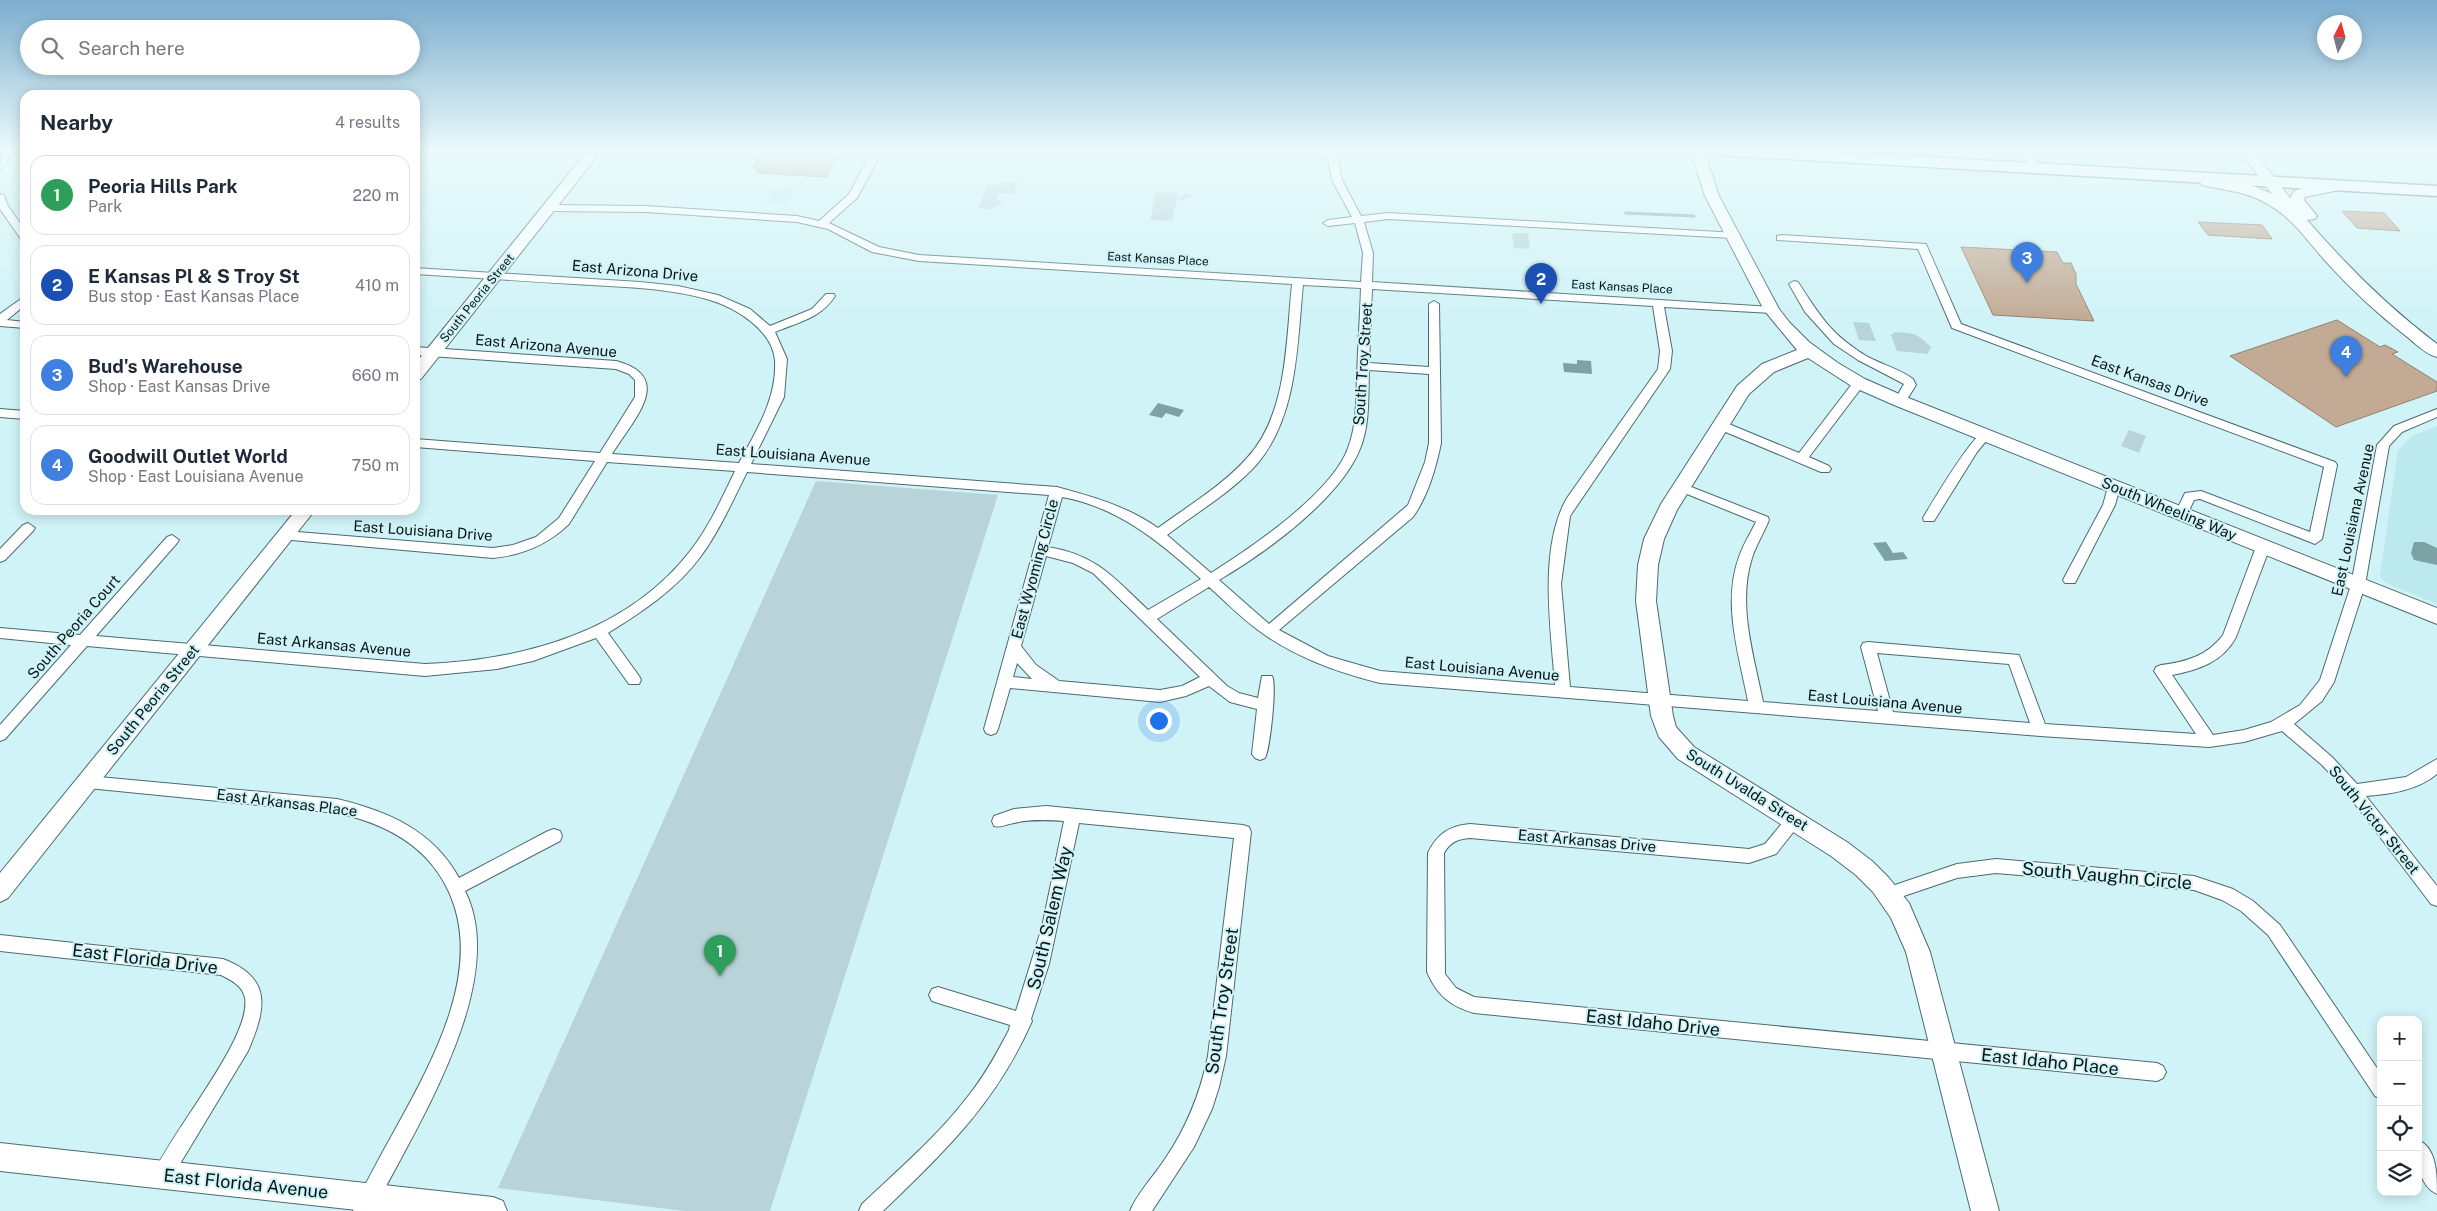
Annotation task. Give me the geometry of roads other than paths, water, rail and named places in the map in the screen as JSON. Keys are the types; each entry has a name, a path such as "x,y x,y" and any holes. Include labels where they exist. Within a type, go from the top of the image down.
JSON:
{"street":[{"path":"3,207 20,230"},
{"path":"822,224 841,207"},
{"name":"South Troy Street","path":"1147,618 1256,551 1315,502 1342,472 1358,439 1361,422 1368,285 1367,246 1358,219 1351,207"},
{"path":"1718,207 1772,310 1787,330 1809,351"},
{"path":"2285,207 2303,224"},
{"path":"2289,207 2335,263 2385,312 2437,352"},
{"path":"2302,207 2328,239 2335,263"},
{"name":"East Kansas Place","path":"549,208 646,209 785,218 822,224 876,250 907,257 1772,310"},
{"name":"South Peoria Street","path":"420,369 549,208"},
{"path":"1328,223 1388,216 1733,235"},
{"name":"East Kansas Drive","path":"1781,238 1922,246 1956,326 2330,466 2315,539 2201,495 2190,496 2181,514"},
{"name":"East Arizona Drive","path":"420,271 687,290 731,303 754,317 768,331 776,345 782,361 781,385 772,410 712,529 688,564 674,578 640,606 598,630"},
{"path":"1159,534 1239,474 1258,455 1268,439 1282,400 1298,281"},
{"path":"1794,284 1812,315 1836,339 1869,361 1909,382 1910,385 1900,401"},
{"path":"768,331 816,311 823,306 830,296"},
{"path":"1562,692 1554,584 1562,522 1572,500 1664,370 1667,357 1658,303"},
{"path":"0,322 20,304"},
{"path":"1269,631 1354,560 1414,506 1434,448 1436,385 1433,371 1434,304"},
{"path":"0,322 20,324"},
{"name":"East Arizona Avenue","path":"420,351 616,365 632,370 642,382 641,397 604,457"},
{"name":"South Wheeling Way","path":"1809,351 1859,383 1900,401 2437,616"},
{"name":"South Uvalda Street","path":"1809,351 1777,363 1754,377 1738,396 1681,487 1654,539 1646,579 1647,614 1659,700 1667,731 1686,753 1855,860 1889,894 1900,910 1913,938 1985,1211"},
{"path":"1364,366 1433,371"},
{"path":"1801,459 1859,383"},
{"path":"0,413 20,415"},
{"name":"East Louisiana Avenue","path":"420,443 1057,491 1095,500 1116,508 1159,534 1269,631 1315,658 1373,675 1757,708 2209,742 2254,735 2284,724 2310,707 2327,682 2358,585 2383,445 2398,429 2437,413"},
{"path":"1720,425 1825,469"},
{"path":"1928,518 1973,449 1985,435"},
{"name":"East Louisiana Drive","path":"285,536 493,553 521,549 545,538 564,521 604,457"},
{"path":"1681,487 1763,520 1745,559 1740,579 1739,602 1757,708"},
{"path":"2070,580 2109,505 2114,487"},
{"name":"East Wyoming Circle","path":"991,729 1057,491"},
{"name":"South Peoria Street","path":"0,890 302,515"},
{"path":"0,557 28,528"},
{"name":"South Peoria Court","path":"0,735 172,540"},
{"path":"2209,742 2161,670 2196,664 2212,657 2224,646 2230,637 2263,546"},
{"path":"1040,551 1058,553 1088,564 1222,690 1235,698 1265,705"},
{"path":"598,630 634,680"},
{"name":"East Arkansas Avenue","path":"0,632 425,670 449,670 518,660 559,647 598,630"},
{"name":"East Wyoming Circle","path":"1014,646 1022,659 1036,674 1059,687"},
{"path":"1887,718 1868,647 2014,658 2040,730"},
{"name":"East Wyoming Circle","path":"1004,682 1160,696 1186,691 1210,679"},
{"path":"1260,754 1267,680"},
{"name":"South Victor Street","path":"2284,724 2327,761 2353,790 2437,899"},
{"path":"2353,790 2395,787 2412,782 2426,775 2437,765"},
{"name":"East Arkansas Place","path":"88,782 337,806 360,811 400,826 425,844 439,858 456,887 466,918 469,940 465,989 458,1016 437,1066 367,1204"},
{"path":"1000,821 1025,814 1073,816"},
{"name":"South Troy Street","path":"1073,816 1243,832 1218,1056 1209,1092 1200,1117 1182,1152 1140,1211"},
{"name":"South Salem Way","path":"869,1211 951,1130 977,1100 1008,1053 1023,1020 1038,978 1073,816"},
{"name":"East Arkansas Drive","path":"1436,913 1436,853 1440,844 1447,836 1458,832 1470,831 1749,856 1770,849 1794,820"},
{"path":"456,887 554,836"},
{"name":"South Vaughn Circle","path":"1889,894 1958,871 1996,866 2194,883 2210,887 2247,906 2274,930 2377,1084"},
{"name":"East Idaho Drive","path":"1436,913 1436,972 1441,984 1450,995 1462,1002 1944,1052"},
{"name":"East Florida Drive","path":"0,943 223,967 238,973 248,983 254,994 254,1011 251,1025 242,1044 162,1175"},
{"path":"938,995 1023,1020"},
{"name":"East Idaho Place","path":"1944,1052 2157,1072"},
{"path":"2419,1151 2437,1184"},
{"name":"East Florida Avenue","path":"0,1157 162,1175 367,1204 493,1211"}],"waterway":[{"path":"1626,213 1694,216"}],"place":[{"name":"Bud's Warehouse","path":"2027,283"},
{"name":"E Kansas Pl & S Troy St","path":"1541,304"},
{"name":"Goodwill Outlet World","path":"2346,377"},
{"name":"Peoria Hills Park","path":"720,976"}]}
